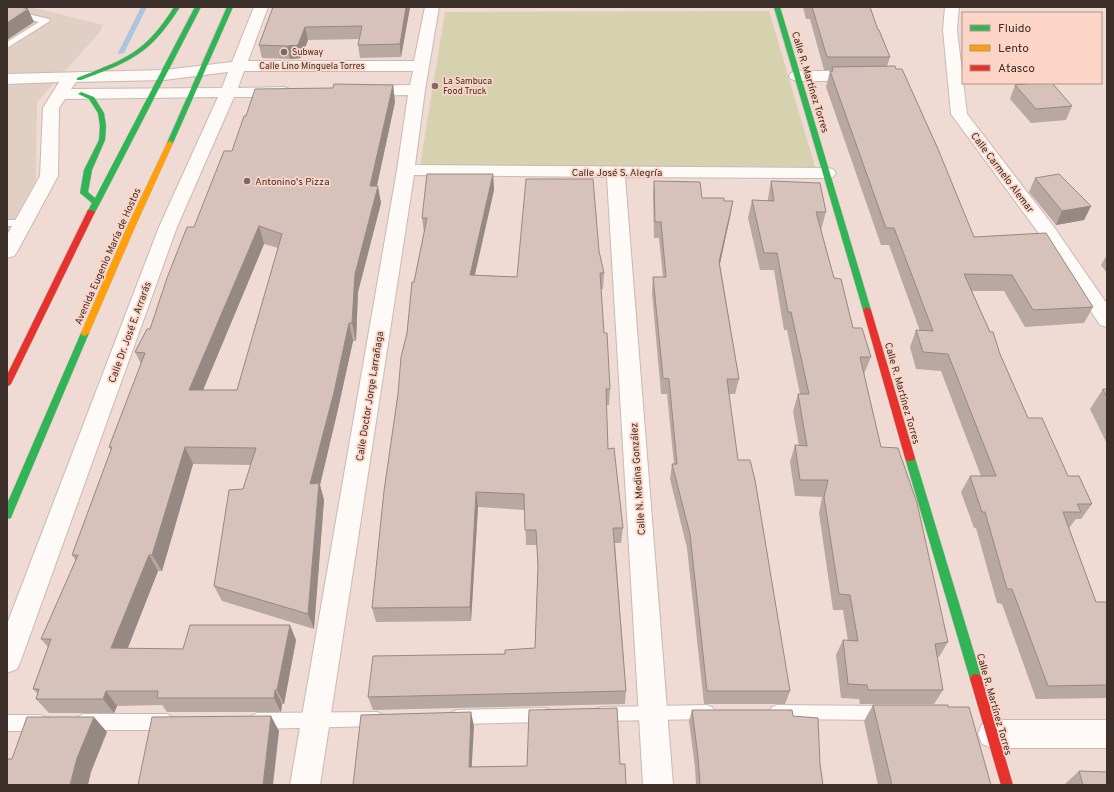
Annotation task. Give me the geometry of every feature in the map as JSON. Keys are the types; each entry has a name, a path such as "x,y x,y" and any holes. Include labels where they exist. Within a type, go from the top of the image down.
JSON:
{"main road":[{"path":"96,203 84,193 88,170 102,140 103,126 101,113 92,98 77,84 118,65 145,50 160,35 177,7"},
{"path":"7,384 96,203 164,75 198,7"},
{"name":"Avenida Eugenio María de Hostos","path":"7,515 131,227 193,94 230,7"},
{"name":"Calle R. Martínez Torres","path":"778,7 797,76 827,173 1007,785"}],"street":[{"name":"Calle Dr. José E. Arrarás","path":"7,660 168,227 228,93 261,7"},
{"name":"Calle Doctor Jorge Larrañaga","path":"305,785 406,170 417,90 432,7"},
{"name":"Calle Carmelo Alemar","path":"952,7 950,30 960,114 1047,231 1107,320"},
{"name":"Calle Lino Minguela Torres","path":"77,84 238,66 422,66"},
{"path":"797,76 872,76"},
{"path":"7,80 77,84 154,94 299,92"},
{"path":"7,252 15,223 49,176 51,108 53,94 77,84"},
{"path":"346,91 417,90"},
{"name":"Calle José S. Alegría","path":"406,170 827,173"},
{"name":"Calle N. Medina González","path":"616,172 658,785"},
{"path":"989,723 1107,734"}],"lane":[{"path":"7,11 46,21 7,46"},
{"path":"590,714 724,712"},
{"path":"764,712 899,713"},
{"path":"970,713 989,723"},
{"path":"441,718 559,715"},
{"path":"244,721 394,719"},
{"path":"70,722 181,722"},
{"path":"7,723 54,723"}],"shaded area":[{"path":"7,7 31,7 103,25 99,33 37,102 36,180 7,235"},
{"path":"769,11 815,167 420,166 445,12"}],"building":[{"path":"7,7 21,7 28,9 7,23"},
{"path":"273,7 406,7 400,44 358,45 362,26 305,27 298,45 259,45"},
{"path":"812,7 870,7 890,57 827,57"},
{"path":"895,66 896,69 902,69 938,149 974,237 1046,233 1093,307 1033,310 1012,275 964,274 990,332 993,332 1000,354 1028,418 1042,418 1068,476 1079,476 1092,504 1077,504 1081,512 1063,512 1096,602 1107,602 1107,685 1048,686 1012,589 1007,589 985,512 982,512 970,476 996,476 948,354 923,352 916,330 933,331 894,228 886,228 830,71 833,71 832,67"},
{"path":"334,84 393,85 370,186 378,186 355,274 352,323 349,323 334,392 310,484 319,483 308,614 214,586 229,490 243,489 256,448 185,447 152,555 149,555 111,648 183,649 190,625 290,625 277,690 275,690 274,698 157,698 158,691 106,691 103,699 36,699 39,689 33,689 51,639 41,639 78,555 72,555 112,447 109,447 145,353 135,352 147,329 150,329 167,278 187,227 194,227 224,151 232,151 255,89 333,88","holes":["259,226 282,234 237,390 189,390"]},
{"path":"1053,84 1072,106 1036,109 1015,85"},
{"path":"427,174 493,174 470,275 517,277 526,179 593,179 599,251 604,273 600,273 604,333 607,333 610,389 606,389 608,449 614,448 623,528 613,528 626,691 368,697 373,656 505,654 505,650 535,648 538,566 536,530 525,530 524,494 476,492 470,607 372,608 384,491 398,394 401,357 407,333 412,282 414,282 427,218 422,218"},
{"path":"1059,174 1091,206 1062,211 1035,178"},
{"path":"654,181 700,182 702,198 724,198 724,201 733,201 719,262 739,379 727,379 738,460 750,460 755,480 790,691 707,691 690,534 672,464 677,464 669,379 663,378 653,277 666,277 661,222 655,222"},
{"path":"771,181 820,183 826,212 816,212 834,278 841,279 853,328 862,328 871,357 860,357 881,447 898,448 917,503 948,642 935,644 943,690 868,690 867,685 848,684 843,640 858,641 850,595 839,594 824,497 828,480 800,480 795,445 807,446 798,394 809,394 791,312 788,312 777,253 764,253 752,200 774,201"},
{"path":"1103,389 1107,389 1107,398"},
{"path":"873,705 948,705 948,707 969,707 991,785 892,785"},
{"path":"617,708 620,764 625,764 626,785 353,785 361,715 471,712 469,767 527,766 529,710"},
{"path":"692,710 792,710 793,716 818,718 820,764 823,785 700,785"},
{"path":"271,716 263,785 138,785 152,717"},
{"path":"27,717 94,717 77,758 70,785 7,785 7,759 12,759"},
{"path":"1079,771 1107,772 1107,785 1083,785"}],"waterway":[{"path":"121,53 144,7"}],"traffic: fast":[{"path":"79,79 125,61 147,46 157,36 177,7"},
{"path":"91,212 198,7"},
{"path":"170,143 230,7"},
{"path":"777,7 867,310"},
{"path":"81,94 92,98 101,113 103,126 102,140 88,170 84,193 96,203"},
{"path":"7,515 85,333"},
{"path":"910,458 976,679"}],"traffic: slow":[{"path":"85,333 131,227 170,143"}],"traffic: jam":[{"path":"7,384 91,212"},
{"path":"867,310 910,458"},
{"path":"976,679 1007,785"}],"place":[{"name":"Subway","path":"284,52"},
{"name":"La Sambuca Food Truck","path":"435,86"},
{"name":"Antonino's Pizza","path":"247,181"}]}
